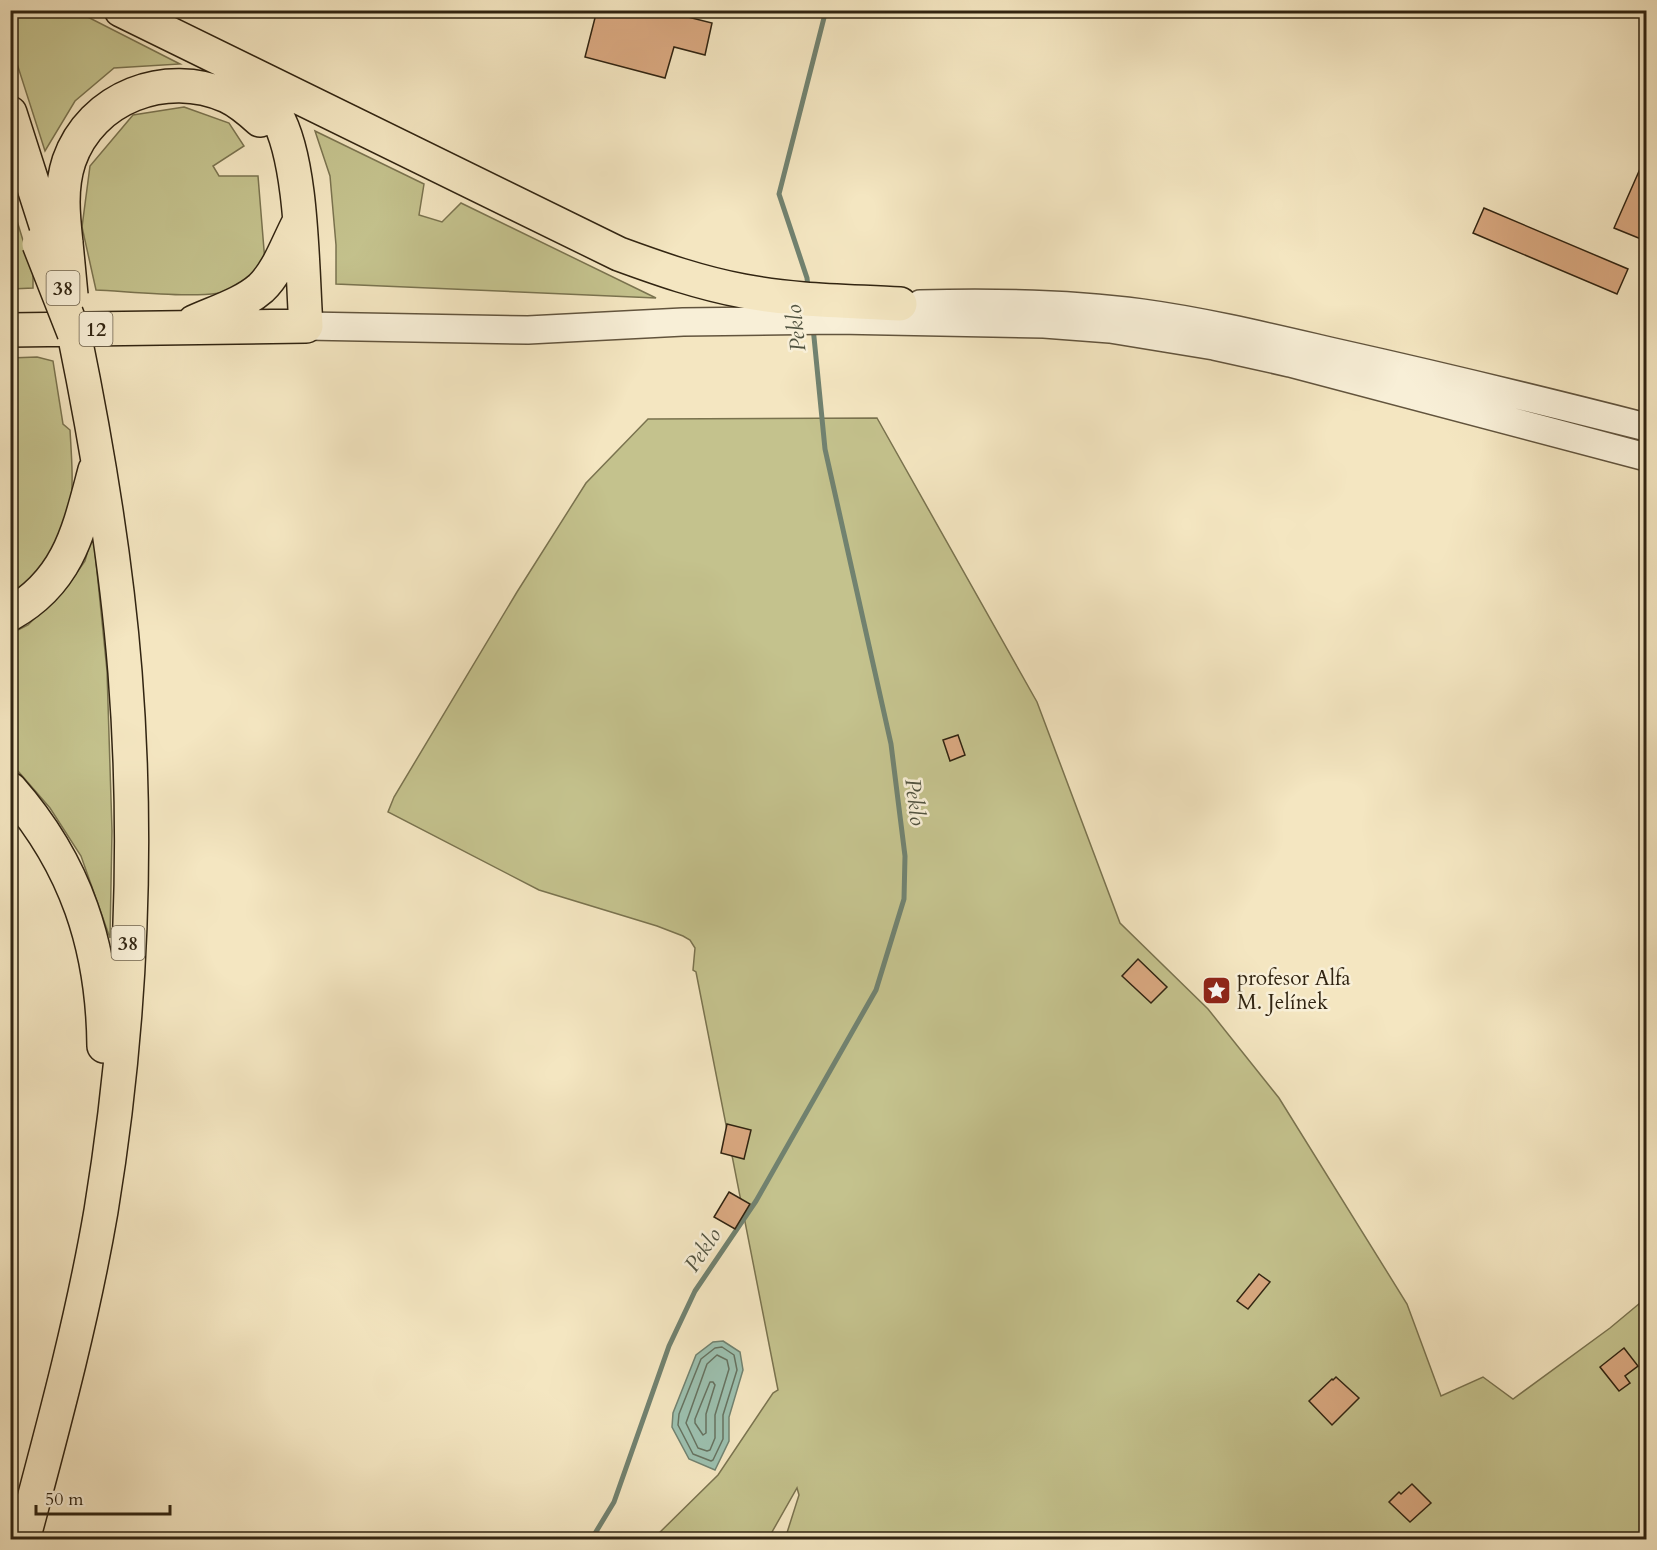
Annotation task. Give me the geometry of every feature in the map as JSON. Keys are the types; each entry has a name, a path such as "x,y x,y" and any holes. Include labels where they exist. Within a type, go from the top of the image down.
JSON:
{"main road":[{"path":"121,10 620,254 771,308 837,309 900,304"},
{"path":"216,58 259,95 277,117 288,145 297,206 306,326"},
{"path":"52,244 69,162 81,136 113,104 127,96 155,87 187,86 227,96 239,103 262,122 280,145 290,166 297,206 277,265 262,287 245,299 182,327"},
{"name":"38","path":"10,113 52,244 74,333 90,412 115,573 125,672 131,809 130,894 122,1045 100,1212 68,1371 23,1539"},
{"path":"10,178 52,244"},
{"name":"12","path":"14,331 306,326"},
{"path":"10,614 42,590 59,572 68,558 82,519 98,459"},
{"path":"10,789 35,819 61,861 82,906 97,959 104,1017 100,1212"}],"street":[{"path":"900,304 1005,302 1141,313 1263,336 1445,377 1647,427"},
{"path":"306,326 533,312 771,308"},
{"path":"837,309 1110,329 1163,337 1290,363 1647,457"}],"shaded area":[{"path":"11,10 76,11 180,64 114,68 75,101 45,151 11,45"},
{"path":"184,107 229,123 244,146 213,166 219,176 258,176 265,262 243,284 223,293 189,295 96,290 82,227 90,166 133,115"},
{"path":"315,131 424,184 419,215 442,222 461,203 656,298 336,284 336,245 330,176"},
{"path":"10,198 33,273 33,288 11,289"},
{"path":"37,357 53,361 63,424 70,430 71,504 62,539 54,555 36,580 10,599 10,358"},
{"path":"877,418 1037,702 1120,923 1208,1009 1279,1098 1407,1304 1441,1396 1483,1377 1513,1399 1610,1328 1646,1298 1646,1539 785,1539 799,1495 797,1488 768,1539 653,1539 718,1475 773,1393 778,1390 696,972 693,970 695,948 690,940 657,926 539,890 388,812 394,797 517,592 586,483 648,419"},
{"path":"93,532 107,671 112,831 110,938 81,856 50,808 11,763 10,634 28,625 69,584 85,561"}],"water":[{"path":"723,1341 740,1352 743,1370 729,1417 729,1441 715,1470 689,1459 672,1427 673,1413 696,1355 713,1342"}],"building":[{"path":"597,10 660,10 712,23 705,55 674,47 665,78 585,57"},
{"path":"1647,153 1647,225 1641,239 1614,228"},
{"path":"1484,208 1628,269 1617,294 1473,233"},
{"path":"958,735 965,755 950,761 943,740"},
{"path":"1138,959 1167,987 1151,1003 1122,976"},
{"path":"727,1124 751,1130 744,1159 721,1153"},
{"path":"729,1192 750,1204 735,1229 714,1217"},
{"path":"1259,1274 1270,1282 1248,1309 1237,1301"},
{"path":"1624,1348 1638,1366 1625,1376 1630,1383 1619,1391 1600,1367"},
{"path":"1336,1377 1359,1398 1332,1425 1309,1401"},
{"path":"1412,1484 1431,1503 1410,1522 1389,1502"}],"waterway":[{"name":"Peklo","path":"808,288 807,278 779,194 826,10"},
{"name":"Peklo","path":"591,1540 614,1502 669,1346 695,1291 756,1201 876,990 904,899 905,856 891,744 825,449 813,327"}],"place":[{"name":"profesor Alfa M. Jelínek","path":"1216,990"}]}
